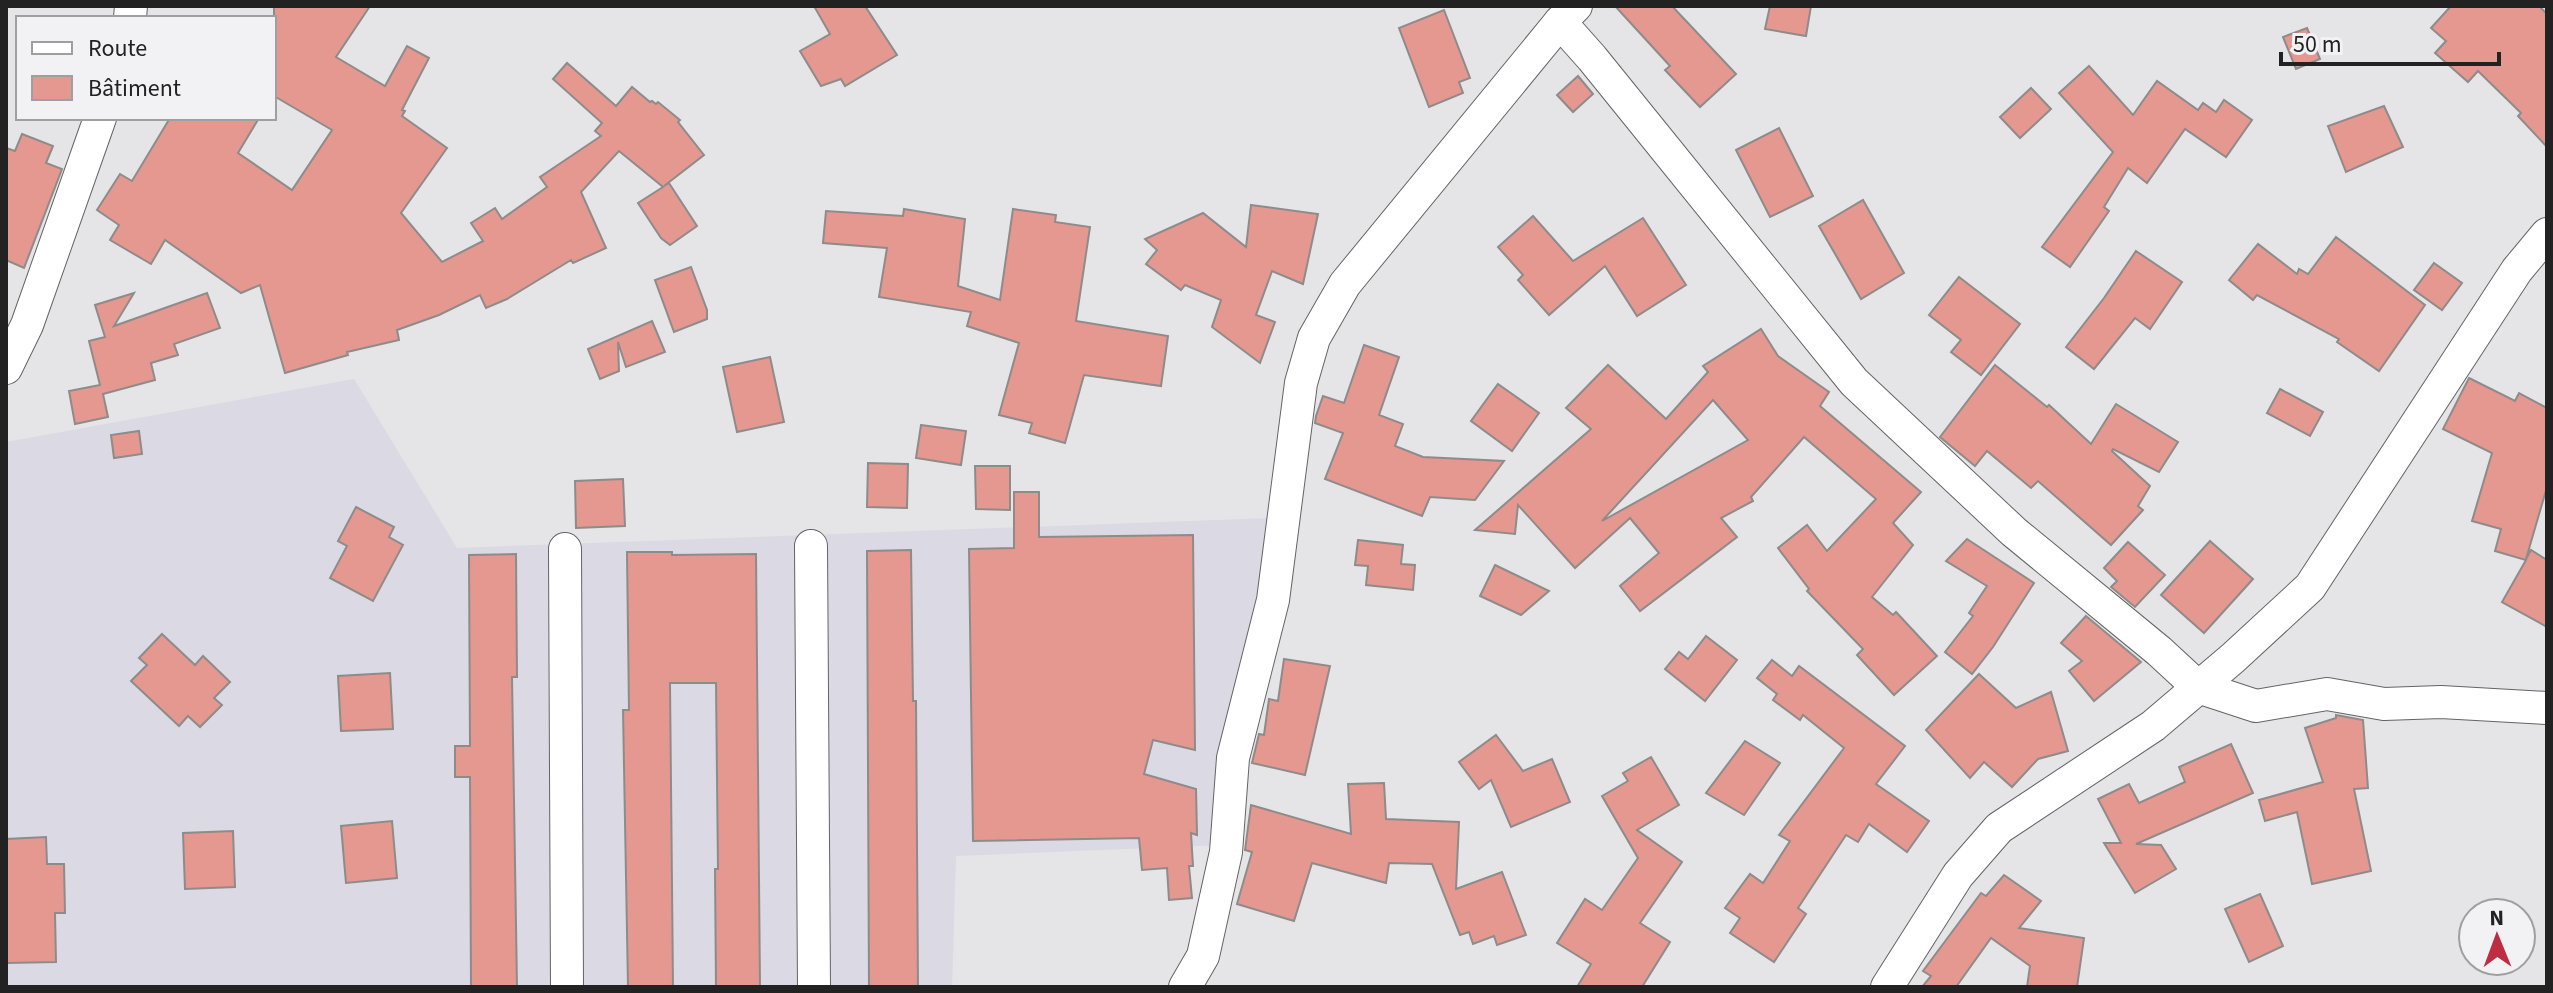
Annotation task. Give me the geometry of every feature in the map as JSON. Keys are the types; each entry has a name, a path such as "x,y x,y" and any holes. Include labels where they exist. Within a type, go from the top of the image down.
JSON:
{"street":[{"path":"1185,987 1203,956 1226,852 1233,758 1273,600 1301,383 1314,338 1345,284 1568,14 1592,58 1854,382 2014,532 2159,651 2198,687 2256,706 2327,694 2384,704 2441,702 2547,708"},
{"path":"6,368 27,325 99,120"},
{"path":"1887,987 1958,875 1999,828 2153,726 2310,587 2517,270 2547,234"},
{"path":"811,546 814,987"},
{"path":"565,549 567,987"}],"shaded area":[{"path":"354,379 457,548 1271,518 1221,845 956,856 952,987 6,987 6,442"}],"building":[{"path":"274,6 370,6 336,57 385,86 407,46 429,58 402,110 405,111 402,116 447,148 401,213 442,262 483,241 471,223 495,208 502,219 547,187 540,177 601,136 595,131 602,123 553,79 567,63 616,106 632,87 680,120 678,122 704,155 664,186 669,183 697,226 670,245 661,238 638,203 663,187 619,151 581,192 606,248 573,263 571,260 507,299 486,308 480,295 439,315 397,330 399,340 347,352 348,355 285,373 260,285 241,293 165,240 151,264 110,240 119,225 97,210 120,174 132,181 169,120 258,120 238,153 292,190 332,130 276,97"},
{"path":"814,6 865,6 897,55 845,86 841,79 821,86 800,51 830,34"},
{"path":"1615,6 1672,6 1736,74 1700,107 1665,70 1670,66"},
{"path":"1770,6 1811,6 1806,36 1765,29"},
{"path":"2451,6 2539,6 2547,14 2547,147 2518,116 2521,113 2478,71 2468,82 2435,53 2446,41 2431,28"},
{"path":"1444,10 1470,78 1459,82 1463,93 1429,107 1399,28"},
{"path":"2307,28 2320,59 2296,69 2283,37"},
{"path":"2089,66 2133,115 2157,81 2198,110 2203,103 2216,112 2224,100 2252,120 2226,157 2185,129 2147,183 2128,168 2104,207 2109,211 2070,267 2042,247 2113,152 2059,93"},
{"path":"1578,76 1593,94 1573,112 1557,95"},
{"path":"2031,88 2051,109 2020,138 2000,117"},
{"path":"2384,106 2403,147 2346,172 2328,126"},
{"path":"1779,128 1813,196 1770,217 1736,150"},
{"path":"22,134 53,146 46,163 62,169 24,268 6,260 6,148 15,151"},
{"path":"1863,200 1904,273 1861,299 1819,226"},
{"path":"1251,205 1318,214 1303,284 1272,271 1256,315 1275,322 1260,363 1212,327 1221,300 1185,285 1181,290 1146,264 1157,250 1145,239 1203,213 1246,247"},
{"path":"904,209 965,219 958,286 1000,300 1013,209 1056,215 1055,222 1090,227 1076,321 1168,336 1161,386 1084,375 1065,443 1029,433 1032,423 999,415 1019,343 967,326 971,312 879,297 887,248 823,243 826,211 903,216"},
{"path":"1533,216 1573,261 1643,218 1686,285 1637,316 1605,266 1549,315 1518,280 1523,275 1498,247"},
{"path":"2336,237 2425,305 2379,371 2337,342 2339,339 2257,295 2253,300 2229,280 2258,244 2297,274 2299,269 2308,274"},
{"path":"2136,251 2182,282 2150,329 2135,318 2094,369 2066,347"},
{"path":"2434,263 2462,283 2442,310 2414,290"},
{"path":"691,267 707,310 707,319 674,332 655,280"},
{"path":"1959,277 2020,324 1981,375 1951,352 1961,340 1929,315"},
{"path":"134,293 114,326 207,293 220,328 174,344 178,355 151,363 155,380 103,394 108,417 75,424 69,391 100,385 89,341 105,337 95,305"},
{"path":"652,321 665,352 626,367 618,342 619,371 600,379 588,349"},
{"path":"1761,329 1778,356 1829,392 1820,406 1921,492 1893,523 1913,545 1872,597 1893,615 1896,612 1937,656 1894,695 1857,655 1863,649 1807,591 1809,589 1778,548 1807,525 1827,551 1876,499 1804,437 1751,497 1753,501 1721,518 1737,537 1640,611 1620,586 1659,553 1630,518 1575,568 1518,505 1515,534 1475,530 1591,429 1566,408 1608,365 1666,419 1708,372 1703,366","holes":["1713,400 1748,440 1602,521"]},
{"path":"1364,345 1399,357 1379,415 1403,424 1395,446 1423,457 1504,461 1475,500 1430,497 1422,516 1325,479 1343,433 1315,423 1316,416 1323,396 1344,403"},
{"path":"770,357 784,422 737,432 723,367"},
{"path":"1995,365 2047,407 2049,405 2091,444 2116,404 2178,442 2159,472 2113,449 2150,486 2138,506 2143,510 2111,545 2038,481 2031,488 1987,451 1975,466 1940,437"},
{"path":"2469,378 2515,401 2519,393 2547,408 2547,487 2526,559 2531,550 2547,560 2547,627 2502,602 2526,560 2495,551 2501,529 2472,521 2492,453 2443,429"},
{"path":"1498,384 1539,413 1512,451 1471,421"},
{"path":"2280,389 2323,412 2310,436 2267,413"},
{"path":"921,425 966,431 961,465 916,458"},
{"path":"139,431 142,454 114,458 111,435"},
{"path":"868,463 908,464 907,508 867,507"},
{"path":"975,466 1010,466 1010,510 976,509"},
{"path":"623,479 625,526 576,528 575,481"},
{"path":"1014,492 1039,492 1039,537 1193,535 1195,750 1153,740 1144,774 1196,789 1197,835 1191,833 1193,866 1189,866 1192,898 1169,900 1167,868 1142,870 1139,838 973,841 969,549 1014,548"},
{"path":"356,507 394,527 389,537 403,545 373,601 330,578 347,546 338,541"},
{"path":"1967,539 2034,583 1972,674 1945,652 1973,616 1969,613 1987,586 1946,561"},
{"path":"1358,540 1403,545 1401,564 1415,565 1413,590 1366,585 1368,566 1355,565"},
{"path":"2210,541 2253,579 2204,633 2161,595"},
{"path":"2128,542 2165,575 2135,607 2111,587 2117,581 2104,568"},
{"path":"911,550 913,701 916,701 918,987 869,987 867,551"},
{"path":"627,552 756,554 760,987 716,987 716,683 670,683 673,987 628,987 623,710 629,710"},
{"path":"516,554 517,677 512,677 517,987 471,987 470,777 455,777 455,746 470,746 469,555"},
{"path":"1495,565 1549,591 1521,615 1480,596"},
{"path":"2086,616 2141,662 2094,701 2069,671 2082,661 2061,643"},
{"path":"162,634 195,665 203,656 230,682 214,698 222,705 200,727 188,716 179,726 131,681 147,665 139,658"},
{"path":"1706,636 1737,660 1705,701 1665,669 1679,652 1688,659"},
{"path":"1284,659 1330,666 1305,775 1252,763 1259,734 1264,735 1269,699 1278,701"},
{"path":"1772,660 1792,676 1799,666 1905,746 1876,784 1929,821 1907,852 1869,824 1858,842 1846,835 1798,908 1806,914 1774,962 1730,933 1740,918 1725,908 1750,874 1763,883 1790,841 1779,835 1844,748 1803,715 1800,720 1773,700 1777,694 1757,678"},
{"path":"390,673 393,729 341,731 338,676"},
{"path":"1979,674 2016,708 2051,692 2068,751 2038,759 2012,787 1984,762 1970,778 1926,730"},
{"path":"2336,715 2363,720 2368,788 2354,789 2371,871 2312,884 2297,812 2265,821 2259,800 2323,782 2305,728 2336,718"},
{"path":"1496,735 1523,771 1552,759 1570,802 1511,827 1491,780 1479,789 1459,762"},
{"path":"1745,741 1780,763 1744,815 1706,793"},
{"path":"2231,744 2253,793 2136,844 2161,845 2176,869 2135,893 2104,843 2121,843 2098,799 2129,784 2139,803 2185,782 2179,767"},
{"path":"1651,757 1679,805 1637,830 1682,862 1640,923 1670,942 1642,987 1577,987 1591,964 1557,943 1585,899 1602,910 1638,858 1602,796 1628,781 1623,773"},
{"path":"1384,783 1386,819 1459,822 1456,889 1502,872 1526,935 1497,945 1494,936 1473,944 1469,932 1460,935 1432,864 1389,863 1386,883 1312,863 1294,921 1237,904 1252,852 1245,850 1251,805 1351,834 1348,784"},
{"path":"392,821 397,878 346,883 341,826"},
{"path":"233,831 235,887 185,889 183,833"},
{"path":"46,837 47,864 64,864 65,913 55,913 56,962 6,963 6,839"},
{"path":"2004,875 2041,901 2019,928 2084,938 2077,987 2027,987 2030,966 1991,938 1956,987 1922,987 1931,976 1923,971 1981,893 1986,896"},
{"path":"2260,894 2283,946 2249,962 2225,909"}]}
